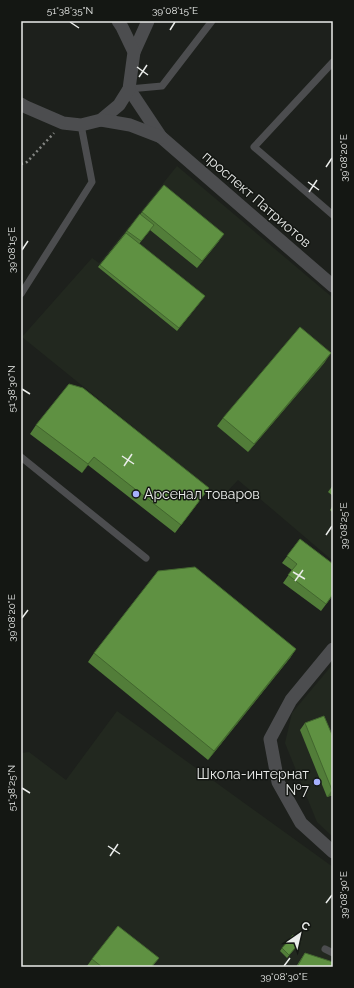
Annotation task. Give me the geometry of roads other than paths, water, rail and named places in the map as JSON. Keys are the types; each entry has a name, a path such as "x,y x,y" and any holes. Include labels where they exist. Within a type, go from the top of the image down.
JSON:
{"street":[{"path":"118,21 134,52"},
{"path":"21,104 26,108 63,123 81,126 101,120 119,105 129,89 134,52 148,21"},
{"name":"проспект Патриотов","path":"129,89 161,137 333,286"},
{"name":"проспект Патриотов","path":"101,120 130,125 161,137"},
{"path":"333,649 291,700 270,739 278,782 301,823 333,852"}],"lane":[{"path":"129,89 162,86 212,21"},
{"path":"333,62 254,146 333,215"},
{"path":"21,294 92,182 81,126"},
{"path":"21,456 146,558"},
{"path":"325,949 333,953"}],"place":[{"name":"Арсенал товаров","path":"136,494"},
{"name":"Школа-интернат №7","path":"317,782"}]}
